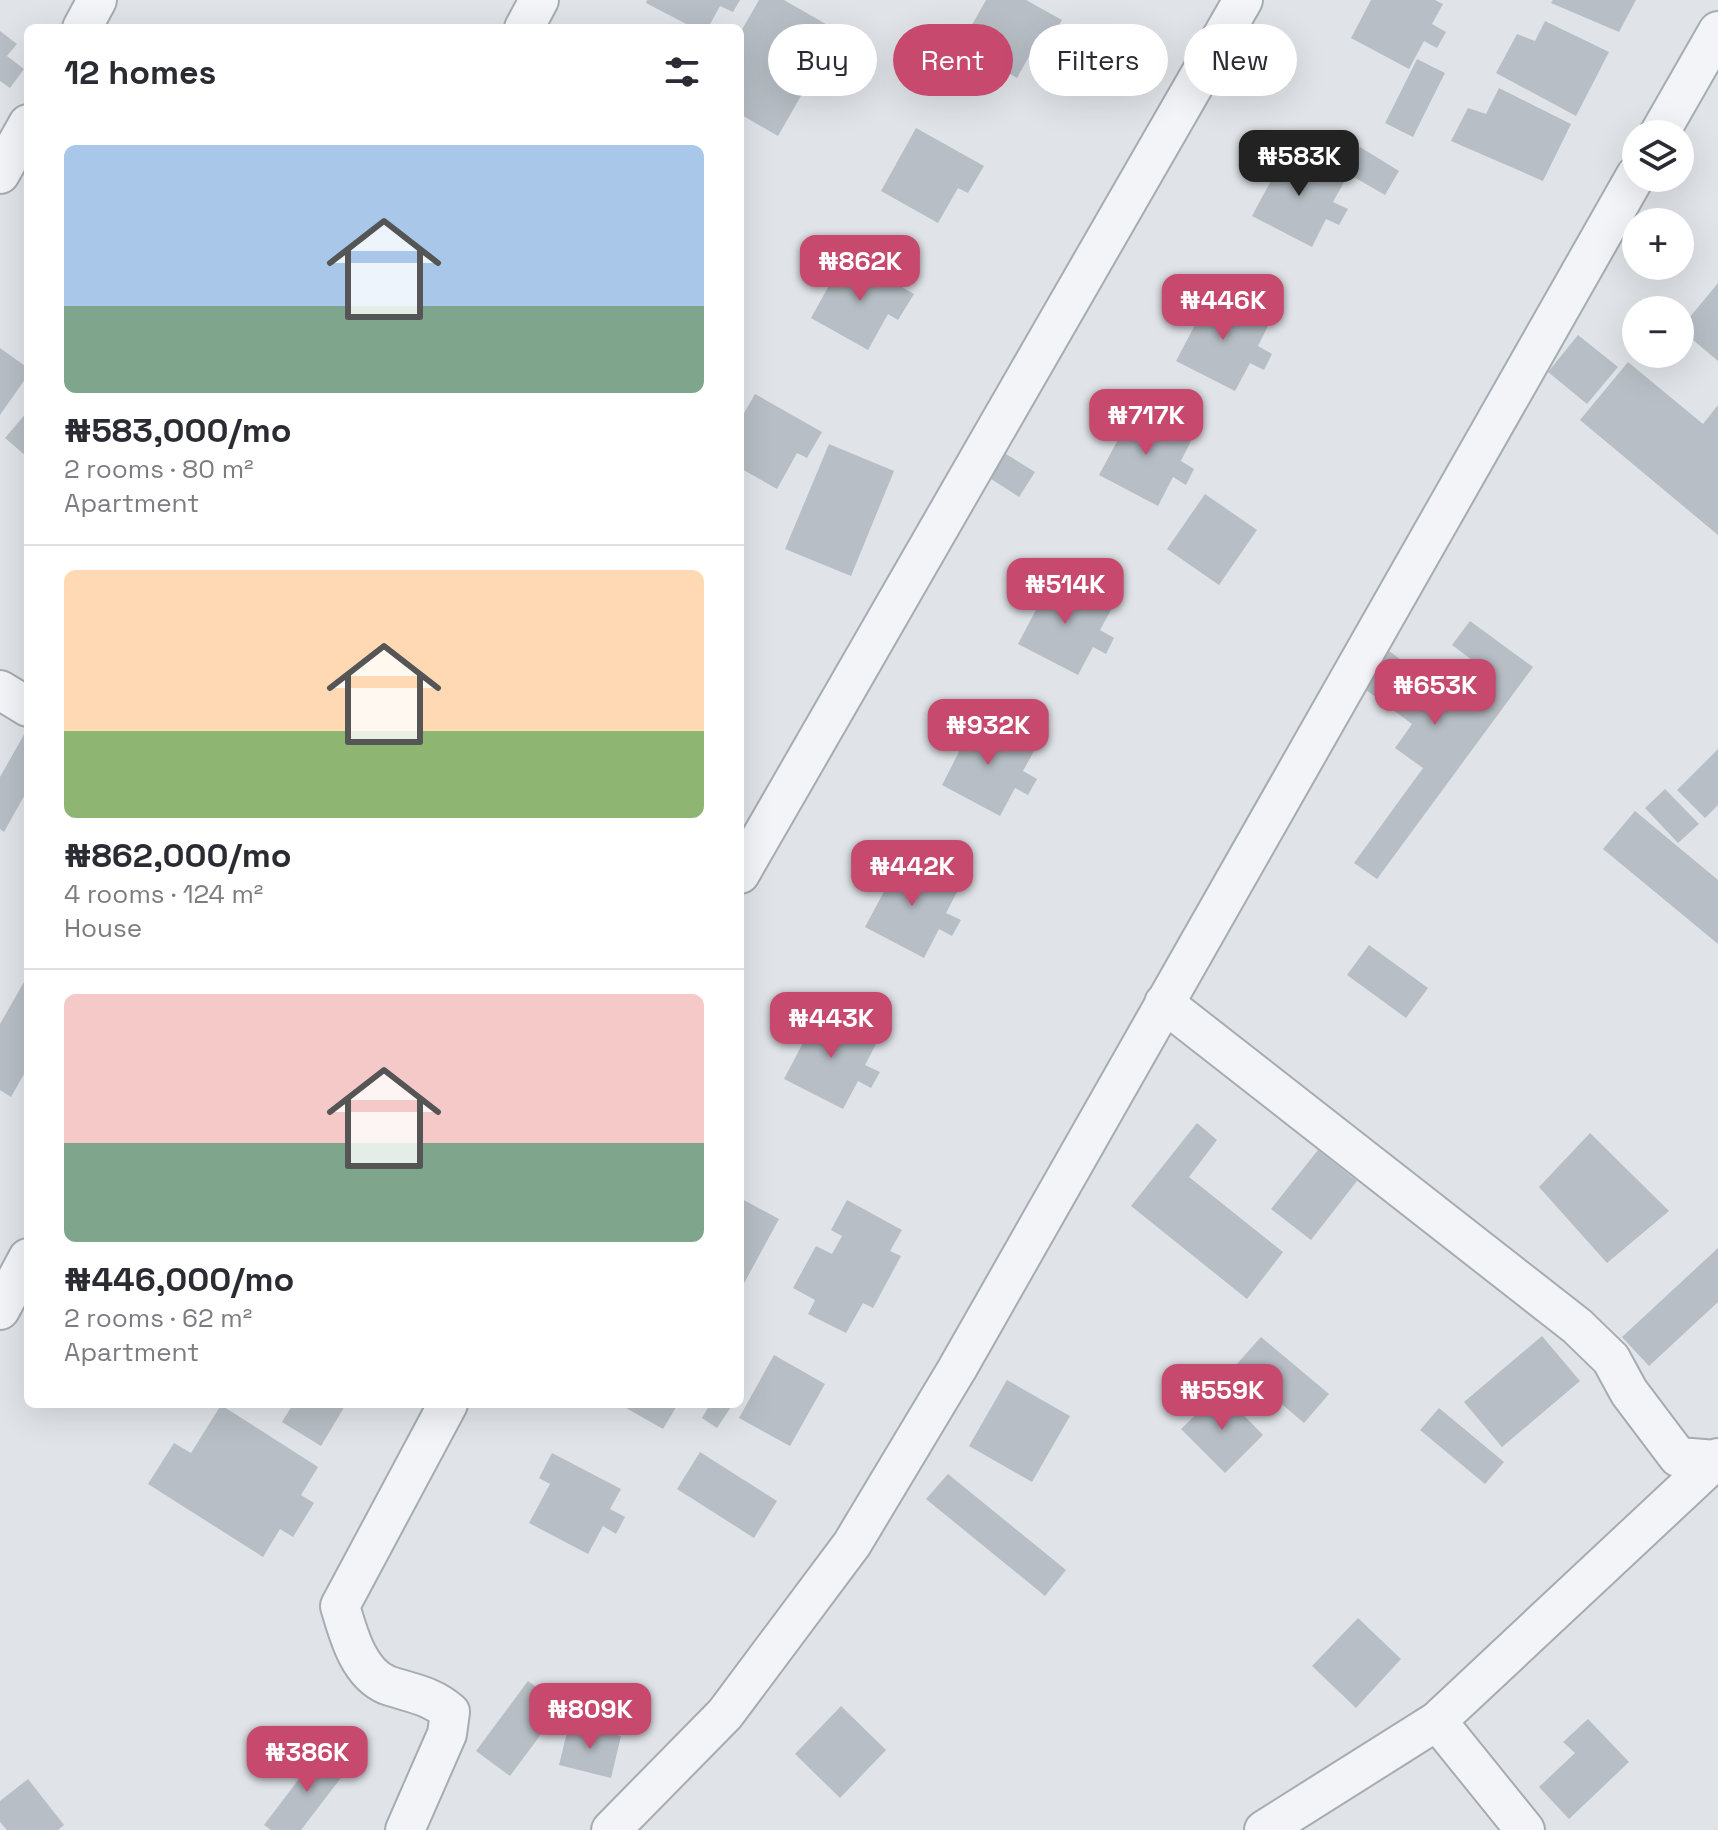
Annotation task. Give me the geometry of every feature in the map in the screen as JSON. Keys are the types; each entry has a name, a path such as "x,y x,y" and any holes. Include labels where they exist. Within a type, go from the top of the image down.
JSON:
{"street":[{"path":"84,24 97,0"},
{"path":"526,24 539,0"},
{"path":"744,867 1243,0"},
{"path":"1667,120 1718,31"},
{"path":"0,174 24,131"},
{"path":"611,1830 725,1714 852,1544 957,1369 1626,192"},
{"path":"0,690 24,705"},
{"path":"1164,1003 1577,1326 1611,1359 1635,1402 1678,1457 1718,1459"},
{"path":"0,1310 24,1265"},
{"path":"405,1830 447,1734 450,1712 428,1697 383,1683 364,1665 352,1644 340,1606 446,1408"},
{"path":"1264,1830 1437,1721 1718,1459"},
{"path":"1437,1721 1525,1830"}],"building":[{"path":"647,0 740,0 733,12 720,6 710,24 686,24 646,3"},
{"path":"759,0 784,0 826,24 768,24 768,96 801,96 778,136 744,116 744,26"},
{"path":"986,0 1026,0 1062,20 1060,24 1029,24 1029,56 1017,78 1013,76 1013,24 972,24"},
{"path":"1371,0 1435,0 1443,4 1432,24 1446,32 1437,48 1424,41 1409,69 1351,38"},
{"path":"1553,0 1636,0 1619,32 1551,3"},
{"path":"1545,21 1609,52 1576,116 1496,73 1517,34 1535,41"},
{"path":"0,31 17,44 7,56 24,69 10,88 0,81"},
{"path":"1417,59 1445,73 1413,137 1385,123"},
{"path":"1499,88 1571,124 1543,181 1451,141 1468,108 1486,114"},
{"path":"916,128 984,166 968,193 958,188 938,223 881,191"},
{"path":"1275,146 1344,182 1333,202 1348,209 1339,225 1326,219 1312,247 1252,216 1273,177 1262,171"},
{"path":"1360,147 1399,171 1385,195 1345,172"},
{"path":"846,255 914,294 898,320 888,314 868,350 811,318"},
{"path":"1718,283 1718,361 1694,341 1694,312"},
{"path":"1199,290 1268,326 1258,346 1272,354 1264,370 1250,363 1235,391 1176,361 1197,321 1186,315"},
{"path":"1578,335 1618,367 1587,404 1548,372"},
{"path":"0,348 24,365 24,381 0,415"},
{"path":"1623,368 1635,368 1703,424 1718,405 1718,535 1580,420"},
{"path":"755,394 822,432 807,458 797,453 777,489 744,470 744,413"},
{"path":"1122,405 1191,441 1181,461 1194,469 1186,485 1173,477 1158,506 1099,475 1120,436 1109,431"},
{"path":"24,416 24,454 5,438"},
{"path":"829,444 894,471 851,576 785,549"},
{"path":"1003,452 1035,472 1019,497 988,477"},
{"path":"1205,494 1257,530 1219,585 1167,549"},
{"path":"1041,574 1111,610 1100,630 1114,638 1106,654 1093,647 1078,675 1018,644 1039,604 1029,599"},
{"path":"1470,621 1533,667 1377,879 1354,863 1423,768 1395,748 1412,724 1350,678 1377,642 1459,703 1484,669 1452,645"},
{"path":"965,715 1034,751 1023,771 1037,779 1028,795 1015,788 1000,816 942,785 962,746 951,741"},
{"path":"24,735 24,796 4,832 0,829 0,777"},
{"path":"1718,749 1718,805 1705,818 1677,790"},
{"path":"1665,789 1699,824 1678,843 1645,808"},
{"path":"1635,811 1718,880 1718,944 1603,849"},
{"path":"888,857 957,892 946,913 961,920 952,936 939,929 924,958 865,927 886,888 874,882"},
{"path":"1369,945 1428,988 1406,1018 1347,975"},
{"path":"24,982 24,1074 11,1097 0,1090 0,1024"},
{"path":"807,1008 876,1044 865,1065 880,1072 871,1088 858,1081 843,1109 784,1079 805,1039 794,1033"},
{"path":"1197,1123 1217,1140 1189,1177 1283,1252 1247,1299 1131,1206"},
{"path":"1590,1133 1669,1211 1607,1263 1539,1187"},
{"path":"1318,1150 1357,1181 1311,1240 1271,1209"},
{"path":"744,1200 779,1219 744,1283"},
{"path":"847,1200 902,1230 890,1251 901,1256 873,1308 863,1303 846,1333 808,1314 815,1300 793,1288 816,1246 832,1254 842,1236 831,1230"},
{"path":"1718,1248 1718,1302 1649,1366 1622,1337"},
{"path":"1542,1336 1580,1381 1502,1447 1464,1402"},
{"path":"1261,1337 1329,1394 1304,1423 1236,1365"},
{"path":"774,1355 825,1384 790,1446 739,1418"},
{"path":"1007,1380 1070,1416 1032,1482 969,1446"},
{"path":"1220,1391 1263,1435 1225,1473 1181,1429"},
{"path":"219,1408 226,1408 318,1467 301,1495 314,1503 293,1537 280,1529 263,1557 148,1484 174,1443 191,1453"},
{"path":"291,1408 344,1408 321,1446 282,1422"},
{"path":"626,1408 676,1408 663,1429"},
{"path":"708,1408 730,1408 717,1428 702,1418"},
{"path":"1439,1408 1504,1462 1485,1484 1420,1430"},
{"path":"700,1452 777,1501 754,1538 677,1489"},
{"path":"552,1453 621,1489 610,1509 625,1517 616,1534 603,1526 588,1554 529,1523 550,1484 539,1478"},
{"path":"948,1474 1066,1570 1045,1596 926,1499"},
{"path":"1358,1618 1401,1659 1356,1708 1312,1666"},
{"path":"528,1681 562,1706 510,1776 476,1751"},
{"path":"841,1706 886,1750 840,1798 795,1754"},
{"path":"1588,1719 1629,1762 1569,1819 1539,1787 1575,1753 1563,1742"},
{"path":"569,1724 621,1736 611,1778 559,1765"},
{"path":"321,1750 347,1770 301,1830 271,1830 264,1825"},
{"path":"28,1779 64,1825 58,1830 7,1830 0,1822 0,1801"}]}
